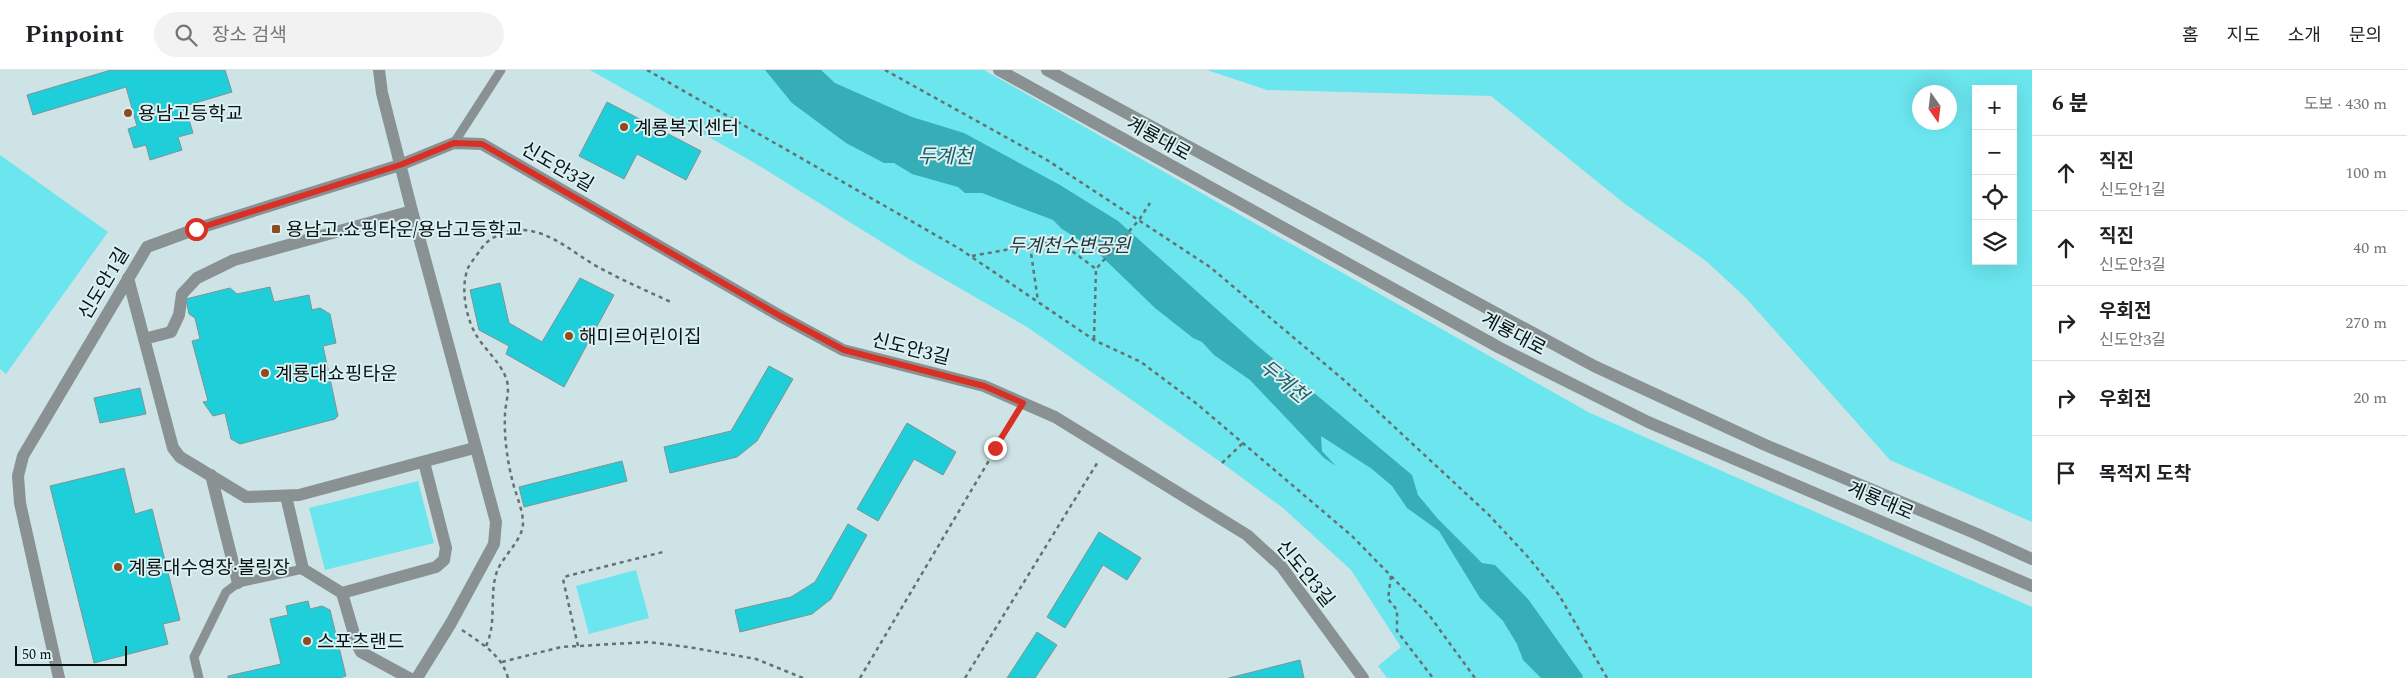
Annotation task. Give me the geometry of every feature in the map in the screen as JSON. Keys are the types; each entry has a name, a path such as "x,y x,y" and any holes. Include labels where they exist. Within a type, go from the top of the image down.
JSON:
{"street":[{"path":"379,70 382,93 400,165 474,448 496,522 494,544 451,623 417,678"},
{"name":"계룡대로","path":"999,70 1517,357 1648,422 2032,586"},
{"name":"계룡대로","path":"1047,70 1594,366 1763,444 1977,534 2032,560"},
{"name":"신도안3길","path":"400,165 454,143 482,144 782,317 844,350 984,386 1055,417 1247,535 1281,566 1363,678"},
{"name":"신도안1길","path":"59,678 20,503 18,476 23,456 147,247 196,229 400,165"},
{"path":"144,339 170,332 179,315 182,294 197,278 234,260 412,211"},
{"path":"128,278 172,448 180,457 246,497 299,494 474,448"},
{"path":"342,594 436,567 444,560 446,548 424,462"},
{"path":"211,476 238,583"},
{"path":"286,496 303,568 342,594 361,652 409,678"}],"lane":[{"path":"454,143 501,70"},
{"path":"199,678 194,657 226,592 238,583 303,568"}],"path":[{"path":"647,70 970,256 1094,340 1141,362 1197,404 1352,536 1430,615 1475,678"},
{"path":"885,70 1047,160 1210,267 1345,381 1489,515 1528,557 1559,595 1607,678"},
{"path":"1094,340 1096,269 1139,220 1150,203"},
{"path":"486,646 492,633 493,600 497,570 522,532 523,521 512,479 506,445 505,415 508,383 502,368 477,336 467,309 464,291 468,268 483,246 496,235 523,230 544,235 567,245 587,261 673,303"},
{"path":"970,256 1049,242 1064,245 1096,269"},
{"path":"1030,246 1038,302"},
{"path":"860,678 1023,403"},
{"path":"1222,463 1243,443"},
{"path":"965,678 1106,449"},
{"path":"578,646 563,579 567,576 663,552"},
{"path":"1391,576 1388,599 1397,610 1397,630 1433,678"},
{"path":"451,623 486,646 502,662 508,678"},
{"path":"502,662 561,647 648,642 688,646 756,659 803,678"}],"green space":[{"name":"두계천수변공원","path":"590,70 984,70 1590,413 2032,607 2032,678 1387,678 1378,666 1401,647 1351,570 1283,508 1222,463 1027,327 909,259 753,162"},
{"path":"1207,70 2032,70 2032,522 1890,460 1745,297 1706,261 1625,204 1491,96 1267,90"},
{"path":"0,155 108,232 6,374 0,369"},
{"path":"418,481 434,543 325,570 309,508"},
{"path":"636,570 649,618 589,634 576,586"}],"water":[{"name":"두계천","path":"765,70 821,70 835,83 912,117 964,133 1060,185 1118,221 1258,346 1412,475 1418,495 1438,519 1482,563 1495,565 1528,599 1583,676 1582,678 1541,678 1523,660 1517,644 1503,621 1480,598 1439,531 1407,508 1392,486 1372,469 1321,436 1322,451 1336,466 1324,458 1250,380 1214,355 1202,342 1193,338 1155,308 1094,249 1062,229 1053,220 982,193 965,193 958,187 912,174 894,163 884,163 846,143 792,103"}],"building":[{"path":"111,70 225,70 232,92 185,106 193,133 178,137 182,150 150,160 146,145 134,148 128,129 137,126 126,87 33,115 27,95"},
{"name":"계룡복지센터","path":"607,102 701,151 686,180 637,154 624,179 579,156"},
{"name":"해미르어린이집","path":"580,278 614,295 564,387 506,354 509,346 479,330 470,290 500,283 509,323 542,342"},
{"name":"계룡대쇼핑타운","path":"270,287 274,302 309,295 312,310 320,308 330,314 336,343 323,346 338,416 335,419 240,444 231,439 225,413 213,416 203,402 208,401 192,341 200,339 195,318 189,314 186,299 230,288 237,294"},
{"path":"769,366 793,379 757,441 737,457 670,473 664,447 731,431"},
{"path":"140,388 146,414 100,423 94,398"},
{"path":"907,423 956,452 943,475 914,459 878,521 857,509"},
{"path":"622,461 627,481 524,507 519,487"},
{"name":"계룡대수영장·볼링장","path":"124,468 135,514 152,509 180,620 163,624 168,644 94,663 50,486"},
{"path":"848,524 867,535 831,599 812,614 740,632 735,610 791,597 815,582"},
{"path":"1099,532 1141,558 1127,580 1103,565 1065,628 1047,617"},
{"name":"스포츠랜드","path":"308,601 310,609 322,606 330,610 346,676 339,678 228,678 228,676 281,664 270,619 288,615 286,606"},
{"path":"1037,632 1057,645 1035,678 1007,678"},
{"path":"1300,660 1304,678 1229,678"}],"place":[{"name":"용남고등학교","path":"128,113"},
{"name":"계룡복지센터","path":"624,127"},
{"name":"용남고.쇼핑타운/용남고등학교","path":"276,229"},
{"name":"해미르어린이집","path":"569,336"},
{"name":"계룡대쇼핑타운","path":"265,373"},
{"name":"계룡대수영장·볼링장","path":"118,567"},
{"name":"스포츠랜드","path":"307,641"}],"route":[{"path":"196,229 400,165 454,143 482,144 782,317 844,350 984,386 1023,403 995,448"}]}
